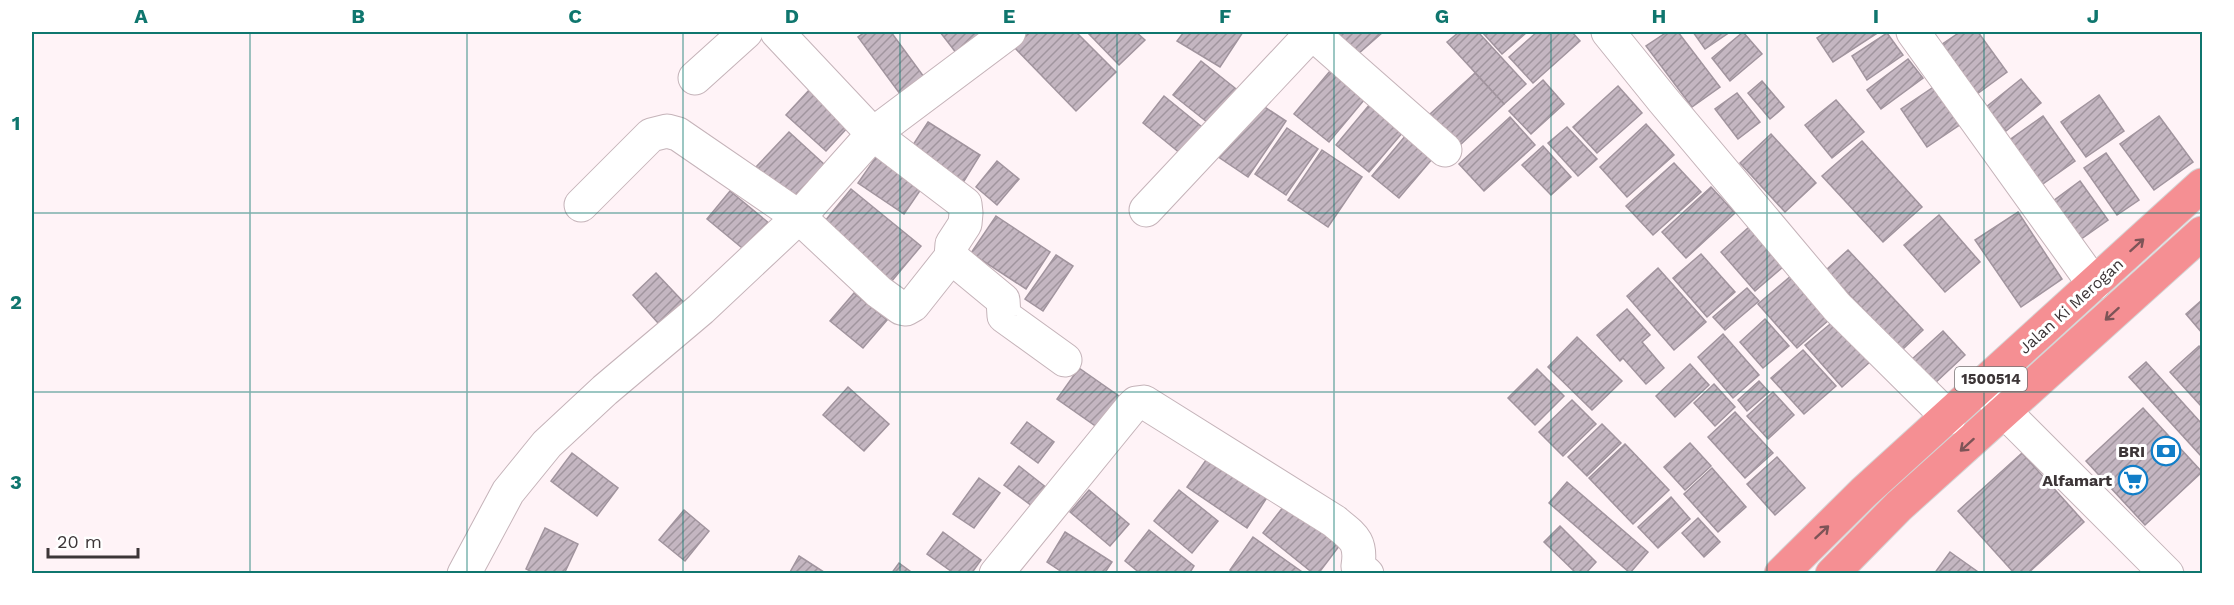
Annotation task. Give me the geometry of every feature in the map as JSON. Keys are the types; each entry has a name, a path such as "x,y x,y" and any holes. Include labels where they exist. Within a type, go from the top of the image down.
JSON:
{"highway":[{"name":"Jalan Ki Merogan","path":"1781,573 1864,492 1949,418 2202,185"},
{"name":"Jalan Ki Merogan","path":"1833,573 1899,506 2202,233"}],"street":[{"path":"695,78 746,32"},
{"path":"581,205 651,135 667,131 678,134 799,218 879,292 901,308 906,309 919,300 951,257 952,244 965,224 965,204 873,134 777,32"},
{"path":"464,573 508,492 547,444 605,390 701,309 799,218 873,134 1009,32"},
{"path":"1146,210 1312,32 1445,150"},
{"path":"1608,32 1837,307 1949,418"},
{"path":"1913,32 2094,284"},
{"path":"951,257 1003,300 1004,316 1065,360"},
{"path":"1983,387 2004,411 2167,573"},
{"path":"996,573 1131,408 1136,403 1144,402 1334,521 1355,538 1360,551 1358,566 1367,573"}],"building":[{"path":"865,32 891,32 927,81 903,98 858,37"},
{"path":"940,32 981,32 983,35 957,54"},
{"path":"1030,32 1076,32 1116,72 1076,111 1014,47"},
{"path":"1087,32 1136,32 1145,40 1119,65"},
{"path":"1184,32 1243,32 1220,67 1177,41"},
{"path":"1337,32 1383,32 1358,54"},
{"path":"1459,32 1478,32 1526,84 1504,104 1447,42"},
{"path":"1482,32 1527,32 1502,54"},
{"path":"1537,32 1572,32 1580,41 1533,83 1509,57"},
{"path":"1667,32 1678,32 1720,87 1692,107 1646,46"},
{"path":"1693,32 1730,32 1705,49"},
{"path":"1743,32 1762,54 1730,81 1712,58"},
{"path":"1826,32 1879,32 1833,62 1817,38"},
{"path":"1960,32 1978,32 2007,72 1977,94 1941,45"},
{"path":"1887,33 1903,55 1867,80 1852,56"},
{"path":"1908,59 1923,78 1881,109 1867,90"},
{"path":"1201,61 1240,92 1212,126 1173,95"},
{"path":"1335,65 1369,94 1329,142 1294,114"},
{"path":"1475,73 1504,104 1459,146 1430,114"},
{"path":"2021,79 2041,103 2006,131 1986,107"},
{"path":"1543,80 1564,104 1531,134 1509,111"},
{"path":"1762,81 1784,107 1770,119 1748,93"},
{"path":"1618,86 1642,113 1597,153 1573,127"},
{"path":"1935,86 1961,124 1927,147 1901,109"},
{"path":"810,89 849,126 826,151 786,115"},
{"path":"1737,93 1760,122 1738,139 1715,109"},
{"path":"2099,95 2124,131 2086,157 2061,122"},
{"path":"1164,96 1207,131 1186,158 1143,123"},
{"path":"1254,100 1286,121 1248,177 1217,156"},
{"path":"1836,100 1864,132 1832,158 1805,125"},
{"path":"1370,104 1403,132 1369,172 1336,145"},
{"path":"2043,116 2075,161 2040,186 2008,141"},
{"path":"2159,116 2193,162 2154,190 2120,144"},
{"path":"1510,117 1535,145 1484,191 1459,164"},
{"path":"928,122 980,155 961,186 909,151"},
{"path":"1646,124 1674,155 1627,197 1600,167"},
{"path":"1567,127 1597,159 1578,176 1548,143"},
{"path":"1287,128 1318,149 1286,195 1255,174"},
{"path":"1411,129 1438,152 1399,198 1372,176"},
{"path":"789,132 825,165 792,201 756,167"},
{"path":"1771,134 1816,183 1785,212 1740,163"},
{"path":"1862,141 1922,207 1883,242 1822,176"},
{"path":"1543,146 1571,177 1551,195 1522,165"},
{"path":"883,147 928,179 904,214 858,183"},
{"path":"1322,150 1362,177 1328,227 1288,200"},
{"path":"2106,153 2139,200 2117,215 2084,168"},
{"path":"997,161 1019,179 997,205 976,187"},
{"path":"1674,163 1701,192 1653,235 1626,206"},
{"path":"2080,181 2108,220 2077,242 2049,204"},
{"path":"1711,187 1735,213 1686,258 1662,232"},
{"path":"851,189 921,246 891,282 821,226"},
{"path":"730,191 770,224 747,252 707,219"},
{"path":"2018,212 2062,279 2021,307 1975,240"},
{"path":"1939,215 1980,262 1945,292 1904,245"},
{"path":"996,216 1050,252 1026,289 971,253"},
{"path":"1749,227 1784,266 1755,291 1721,252"},
{"path":"1848,250 1923,330 1902,350 1826,270"},
{"path":"1701,254 1735,292 1707,317 1673,278"},
{"path":"1056,255 1073,266 1043,311 1025,299"},
{"path":"1658,268 1706,322 1674,350 1627,296"},
{"path":"656,273 690,309 666,332 633,295"},
{"path":"1792,275 1830,319 1797,348 1758,304"},
{"path":"1747,288 1759,301 1725,330 1713,317"},
{"path":"854,293 887,320 863,348 830,321"},
{"path":"2202,300 2202,333 2186,314"},
{"path":"1627,309 1650,335 1642,342 1664,368 1646,384 1623,358 1620,361 1597,335"},
{"path":"1765,319 1789,346 1763,368 1740,342"},
{"path":"1835,320 1871,361 1842,387 1805,345"},
{"path":"1943,331 1965,355 1934,384 1911,360"},
{"path":"1723,334 1759,375 1733,398 1698,357"},
{"path":"1577,337 1622,381 1592,410 1548,367"},
{"path":"2199,346 2202,350 2202,407 2170,372"},
{"path":"1803,350 1836,386 1804,414 1771,378"},
{"path":"2146,362 2202,424 2202,457 2129,377"},
{"path":"1690,364 1709,385 1675,417 1656,396"},
{"path":"1079,368 1126,401 1104,432 1057,399"},
{"path":"1537,369 1564,396 1535,425 1508,398"},
{"path":"1759,381 1769,392 1747,411 1738,400"},
{"path":"1714,384 1735,407 1715,426 1694,403"},
{"path":"848,387 889,424 864,451 823,415"},
{"path":"1773,392 1794,415 1768,439 1747,416"},
{"path":"1572,400 1596,424 1563,456 1539,432"},
{"path":"2143,408 2202,472 2145,525 2086,461"},
{"path":"1735,412 1773,453 1745,478 1708,437"},
{"path":"1027,422 1054,442 1038,463 1011,443"},
{"path":"1602,424 1621,443 1587,476 1568,457"},
{"path":"1690,443 1711,466 1685,490 1664,467"},
{"path":"1625,444 1669,490 1633,524 1589,478"},
{"path":"572,453 618,488 597,516 551,481"},
{"path":"1211,453 1270,493 1247,528 1187,487"},
{"path":"2022,453 2084,522 2027,574 2015,574 1958,511"},
{"path":"1777,457 1805,488 1775,515 1747,484"},
{"path":"1019,466 1047,488 1032,506 1004,485"},
{"path":"1712,468 1746,507 1718,532 1684,494"},
{"path":"979,478 1000,493 974,528 953,514"},
{"path":"1567,482 1648,552 1630,573 1549,503"},
{"path":"1089,490 1129,524 1110,546 1070,512"},
{"path":"1179,490 1218,521 1192,553 1154,521"},
{"path":"1671,497 1690,519 1658,548 1638,527"},
{"path":"1287,502 1340,545 1318,574 1314,574 1263,533"},
{"path":"684,510 709,531 685,561 659,540"},
{"path":"1698,518 1720,542 1704,557 1682,533"},
{"path":"1560,526 1596,562 1585,574 1577,574 1544,542"},
{"path":"545,528 578,544 564,574 536,574 526,569"},
{"path":"1149,530 1194,566 1189,574 1141,574 1125,561"},
{"path":"943,532 981,560 971,574 955,574 927,554"},
{"path":"1065,532 1112,562 1104,574 1065,574 1047,562"},
{"path":"1253,537 1305,574 1236,574 1230,570"},
{"path":"1950,552 1981,574 1934,574"},
{"path":"799,556 827,574 789,574"},
{"path":"899,563 914,574 891,574"}],"place":[{"name":"BRI","path":"2166,451"},
{"name":"Alfamart","path":"2133,480"}]}
